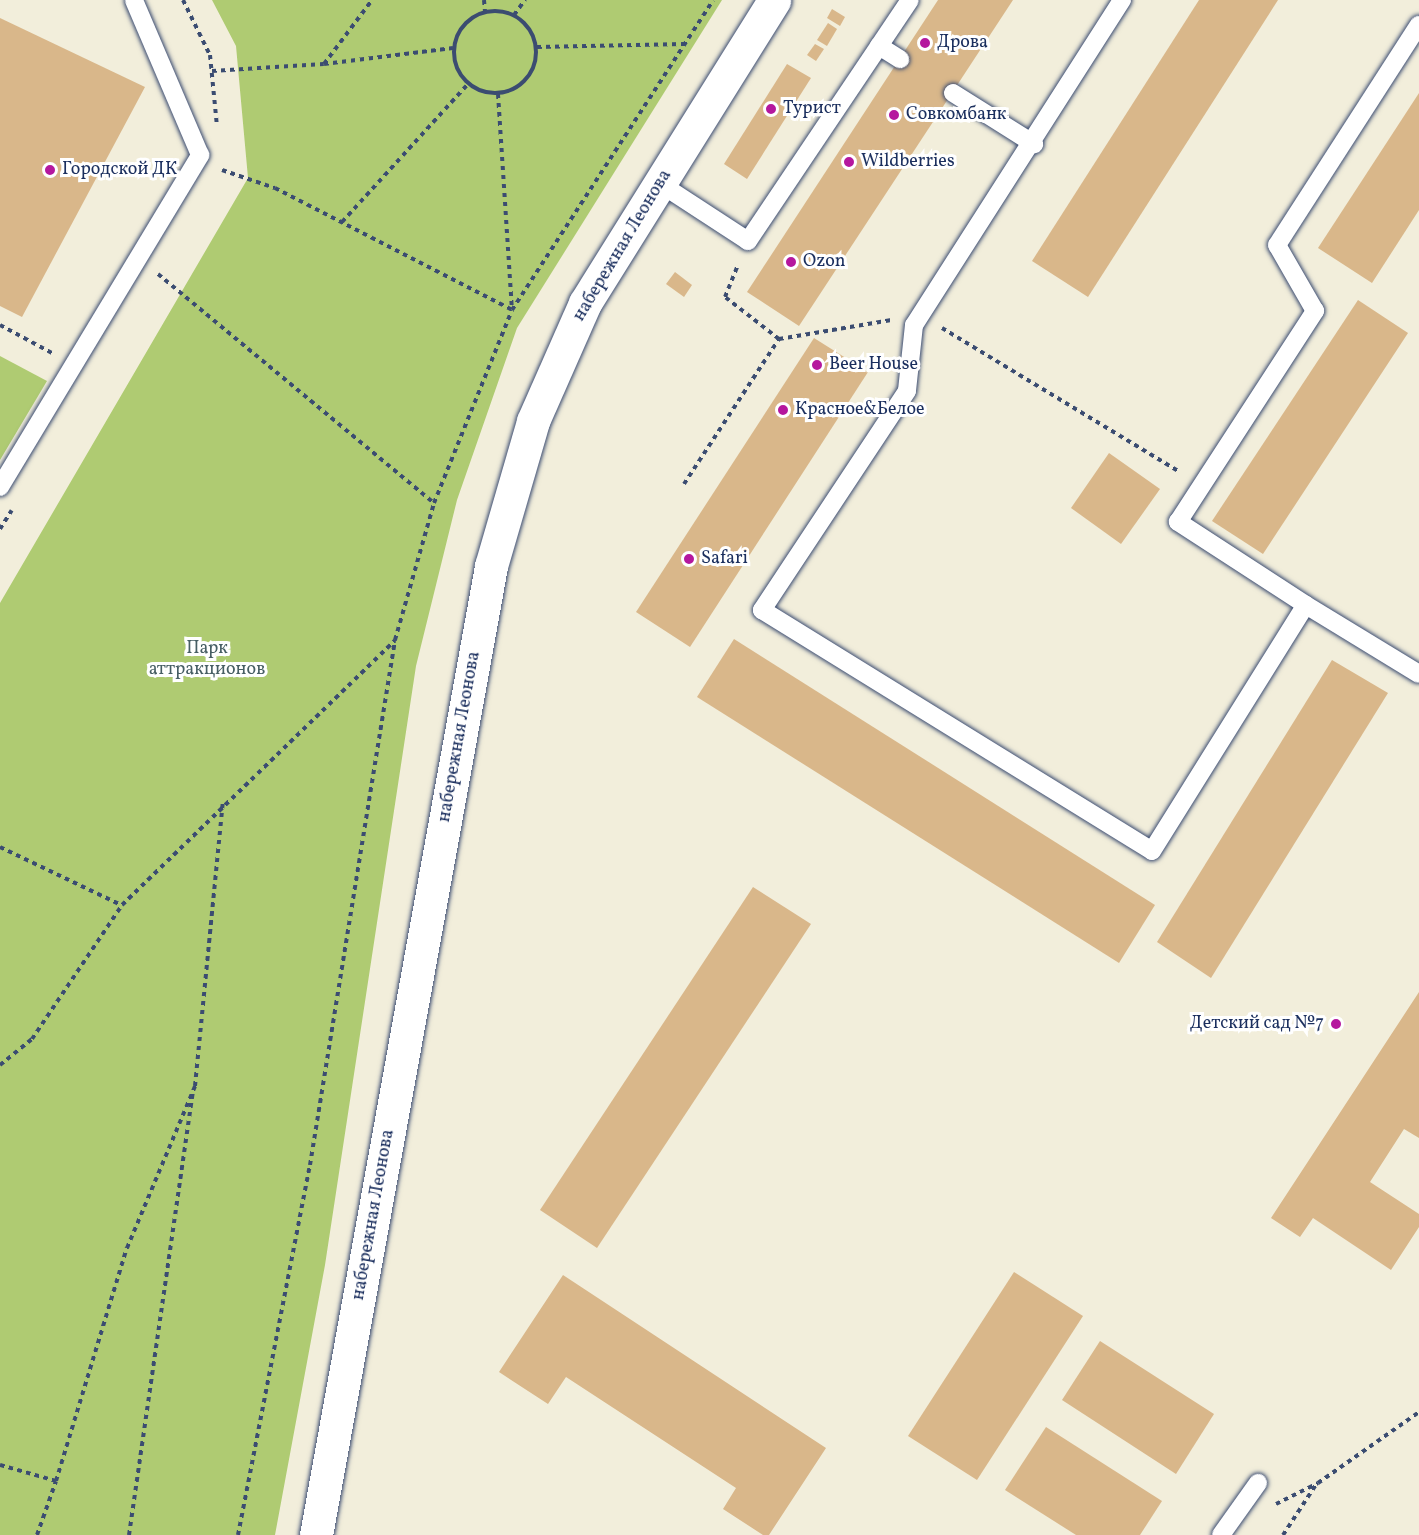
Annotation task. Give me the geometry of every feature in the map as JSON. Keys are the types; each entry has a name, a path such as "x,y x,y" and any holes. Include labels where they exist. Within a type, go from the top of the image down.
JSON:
{"main road":[{"name":"набережная Леонова","path":"316,1535 491,566 538,411 585,303 774,0"}],"lane":[{"path":"0,488 200,155 134,0"},
{"path":"660,183 748,241 910,0"},
{"path":"1122,0 1034,144 920,315 914,326 907,391 762,610 1152,851 1306,604"},
{"path":"1419,25 1277,245 1315,311 1178,522 1419,674"},
{"path":"879,46 900,59"},
{"path":"953,93 1034,144"},
{"path":"1221,1535 1258,1483"}],"path":[{"path":"183,0 210,55 218,137"},
{"path":"324,64 372,0"},
{"path":"484,0 485,12"},
{"path":"514,15 525,0"},
{"path":"238,1535 309,1165 395,640 434,503 512,310 712,0"},
{"path":"485,12 514,15 529,28 537,47 534,69 520,87 498,94 482,93 467,85 456,68 453,48 458,32 470,19 485,12"},
{"path":"537,47 684,44"},
{"path":"212,71 324,64 453,48"},
{"path":"342,222 467,85"},
{"path":"498,94 512,310"},
{"path":"221,159 222,170 275,188 512,310"},
{"path":"748,241 725,297 779,339"},
{"path":"158,274 434,503"},
{"path":"684,484 779,339 920,315 1202,485"},
{"path":"0,325 73,365"},
{"path":"0,1065 32,1039 122,905 223,802 395,640"},
{"path":"129,1535 195,1086 223,802"},
{"path":"0,847 122,905"},
{"path":"37,1535 128,1248 195,1086"},
{"path":"1270,1508 1318,1483 1419,1412"},
{"path":"0,1465 56,1480"},
{"path":"1283,1535 1318,1483"}],"green space":[{"name":"Парк аттракционов","path":"212,0 722,0 517,328 457,500 416,666 325,1265 275,1535 0,1535 0,603 248,178 236,46"},
{"path":"0,356 47,381 0,460"}],"building":[{"path":"938,0 1013,0 799,326 747,292"},
{"path":"1199,0 1278,0 1088,297 1032,261"},
{"path":"832,9 845,17 840,26 827,18"},
{"name":"Городской ДК","path":"0,18 145,87 22,317 0,306"},
{"path":"828,23 837,29 827,46 817,40"},
{"path":"815,44 824,49 816,61 807,55"},
{"path":"787,64 811,78 747,179 724,164"},
{"path":"1419,93 1419,210 1372,283 1318,248"},
{"path":"675,272 692,285 684,297 666,284"},
{"path":"1358,300 1408,333 1263,554 1212,521"},
{"path":"814,338 868,372 690,647 636,612"},
{"path":"1109,453 1160,489 1121,544 1071,508"},
{"path":"734,639 1155,905 1119,963 697,697"},
{"path":"1332,660 1388,693 1211,978 1157,942"},
{"path":"753,887 811,924 597,1248 540,1210"},
{"path":"1419,992 1419,1138 1404,1129 1370,1182 1419,1214 1419,1227 1391,1270 1313,1218 1300,1237 1271,1218"},
{"path":"1014,1272 1083,1316 977,1480 908,1436"},
{"path":"563,1275 826,1448 769,1535 763,1535 723,1509 736,1488 566,1377 548,1404 499,1372"},
{"path":"1100,1341 1214,1414 1176,1474 1062,1400"},
{"path":"1046,1427 1162,1501 1140,1535 1076,1535 1005,1490"}],"place":[{"name":"Дрова","path":"925,43"},
{"name":"Турист","path":"771,109"},
{"name":"Совкомбанк","path":"894,115"},
{"name":"Wildberries","path":"849,162"},
{"name":"Городской ДК","path":"50,170"},
{"name":"Ozon","path":"791,262"},
{"name":"Beer House","path":"817,365"},
{"name":"Красное&Белое","path":"783,410"},
{"name":"Safari","path":"689,559"},
{"name":"Детский сад №7","path":"1336,1024"}]}
